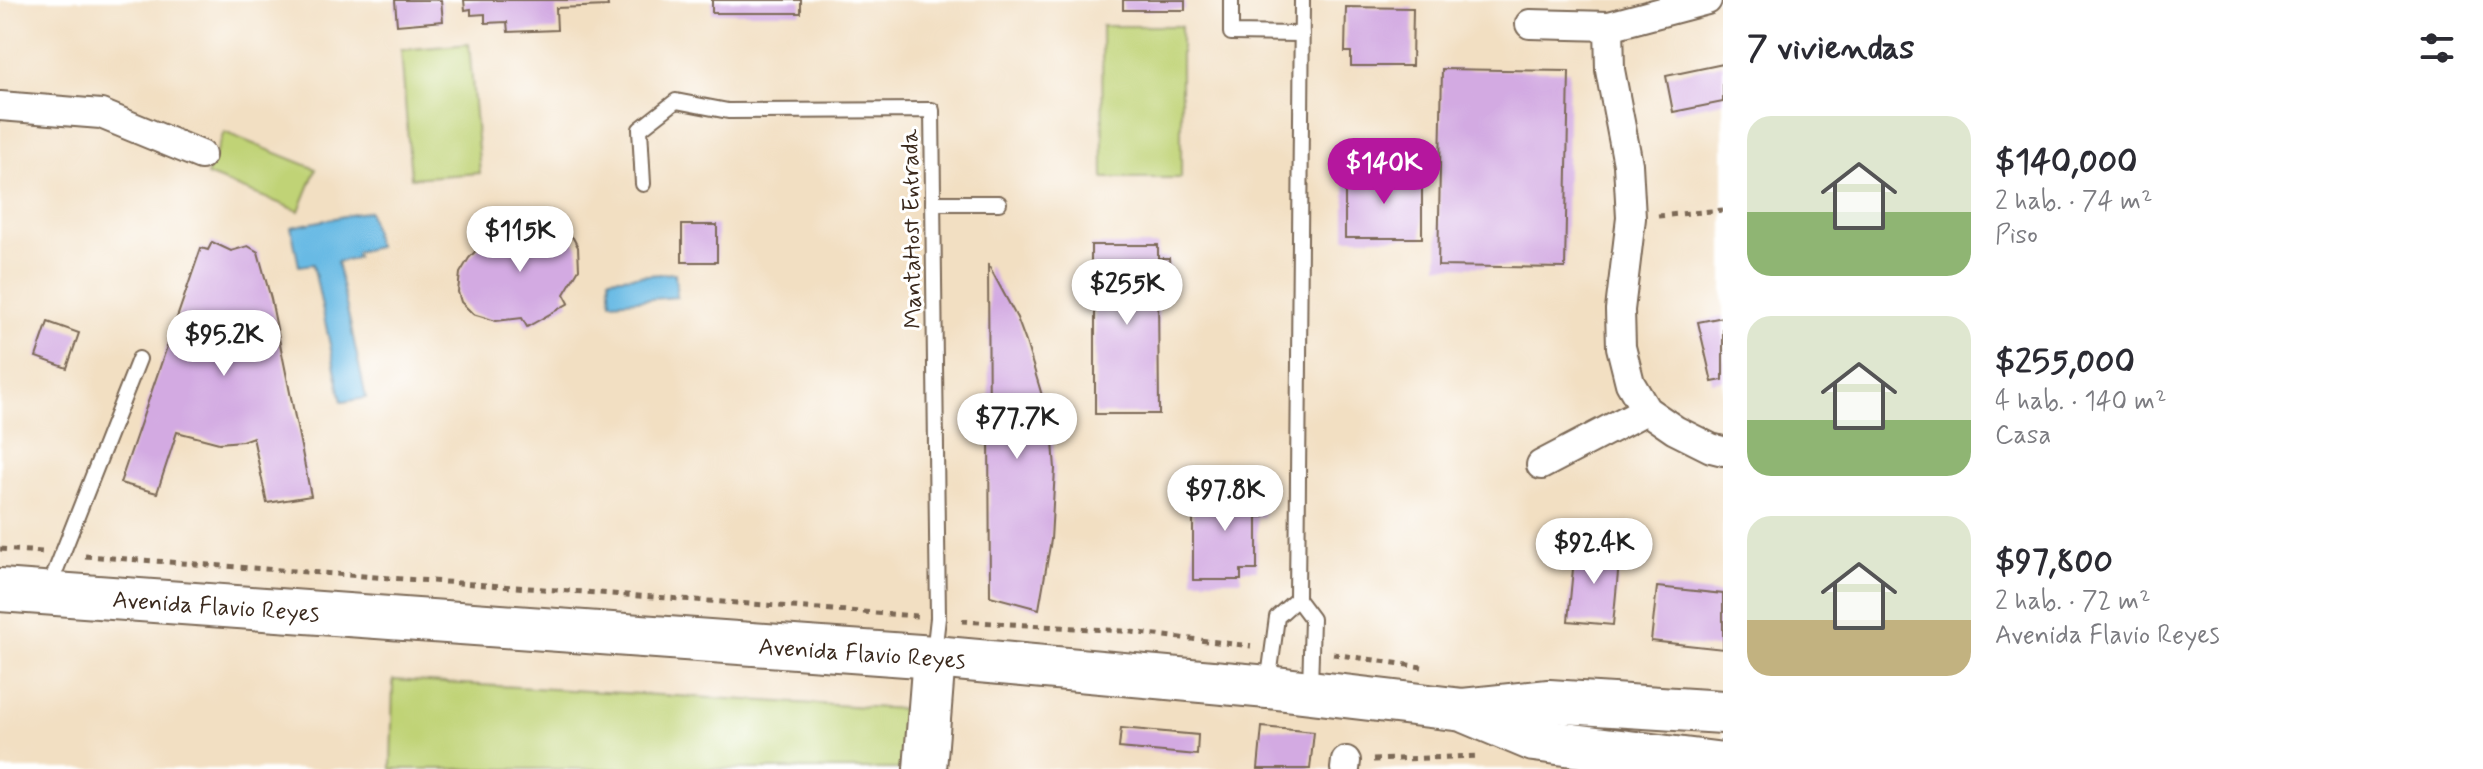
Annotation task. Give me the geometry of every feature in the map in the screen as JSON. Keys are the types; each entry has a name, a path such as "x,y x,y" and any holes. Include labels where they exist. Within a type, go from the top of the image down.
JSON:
{"main road":[{"name":"Avenida Flavio Reyes","path":"0,590 934,657 1270,668 1311,672 1463,710 1549,701 1723,712"},
{"path":"925,769 934,657"},
{"path":"1463,710 1534,740 1634,762 1723,764"}],"street":[{"path":"1530,24 1609,26 1707,0"},
{"path":"1609,26 1610,70 1628,164 1631,218 1621,297 1621,347 1630,383 1646,410 1675,430 1723,451"},
{"path":"0,106 101,114 201,155"},
{"path":"1541,465 1646,410"}],"lane":[{"path":"1231,0 1231,33 1302,34"},
{"path":"1302,0 1297,599 1312,619 1311,672"},
{"name":"MantaHost Entrada","path":"643,184 640,129 676,101 728,111 932,110 938,618 934,657"},
{"path":"933,203 999,203"},
{"path":"46,594 139,359"},
{"path":"1270,668 1277,617 1297,599"}],"path":[{"path":"1657,217 1723,210"},
{"path":"0,549 913,616"},
{"path":"961,621 1122,631 1270,668"},
{"path":"1311,672 1425,667"},
{"path":"1345,765 1492,755"}],"green space":[{"path":"1102,26 1181,26 1181,178 1103,178"},
{"path":"469,44 480,173 411,178 401,50"},
{"path":"224,132 316,169 299,211 207,175"},
{"path":"393,680 904,709 901,769 391,769"}],"water":[{"path":"369,211 377,247 356,252 357,258 337,262 366,398 342,402 313,264 299,266 291,227"},
{"path":"675,273 677,297 611,302 609,278"}],"building":[{"path":"395,0 441,0 443,21 397,25"},
{"path":"464,0 607,0 608,6 556,8 557,30 508,32 507,22 485,23 485,14 471,15 471,9 465,10"},
{"path":"712,0 801,0 801,13 712,13"},
{"path":"1123,0 1185,0 1185,10 1123,10"},
{"path":"1346,7 1413,8 1412,66 1351,66 1351,52 1345,52"},
{"path":"1723,64 1723,102 1673,112 1666,76"},
{"path":"1442,69 1569,71 1565,268 1438,266"},
{"path":"1345,173 1422,173 1422,238 1345,238"},
{"path":"537,224 562,229 578,247 579,269 564,294 569,303 527,327 522,318 496,321 473,314 461,302 458,292 460,273 469,258 482,244 499,233 518,226"},
{"path":"682,225 717,225 717,262 682,262"},
{"path":"212,242 231,251 248,246 258,252 271,299 311,496 267,503 253,437 219,443 177,432 157,493 120,483 201,248 208,250"},
{"path":"1091,245 1158,245 1158,258 1169,258 1170,272 1164,272 1164,288 1158,288 1159,414 1095,414 1095,286 1091,286"},
{"path":"988,264 1017,318 1026,342 1053,442 1055,469 1051,540 1039,609 990,596"},
{"path":"1723,317 1723,380 1712,382 1698,322"},
{"path":"48,322 79,333 67,368 36,357"},
{"path":"1193,490 1264,490 1264,517 1257,517 1257,570 1241,570 1241,580 1193,580"},
{"path":"1575,548 1620,552 1613,625 1568,621"},
{"path":"1657,587 1723,594 1723,649 1651,641"},
{"path":"1262,727 1314,732 1310,769 1258,769"},
{"path":"1121,728 1198,735 1197,755 1119,748"}]}
